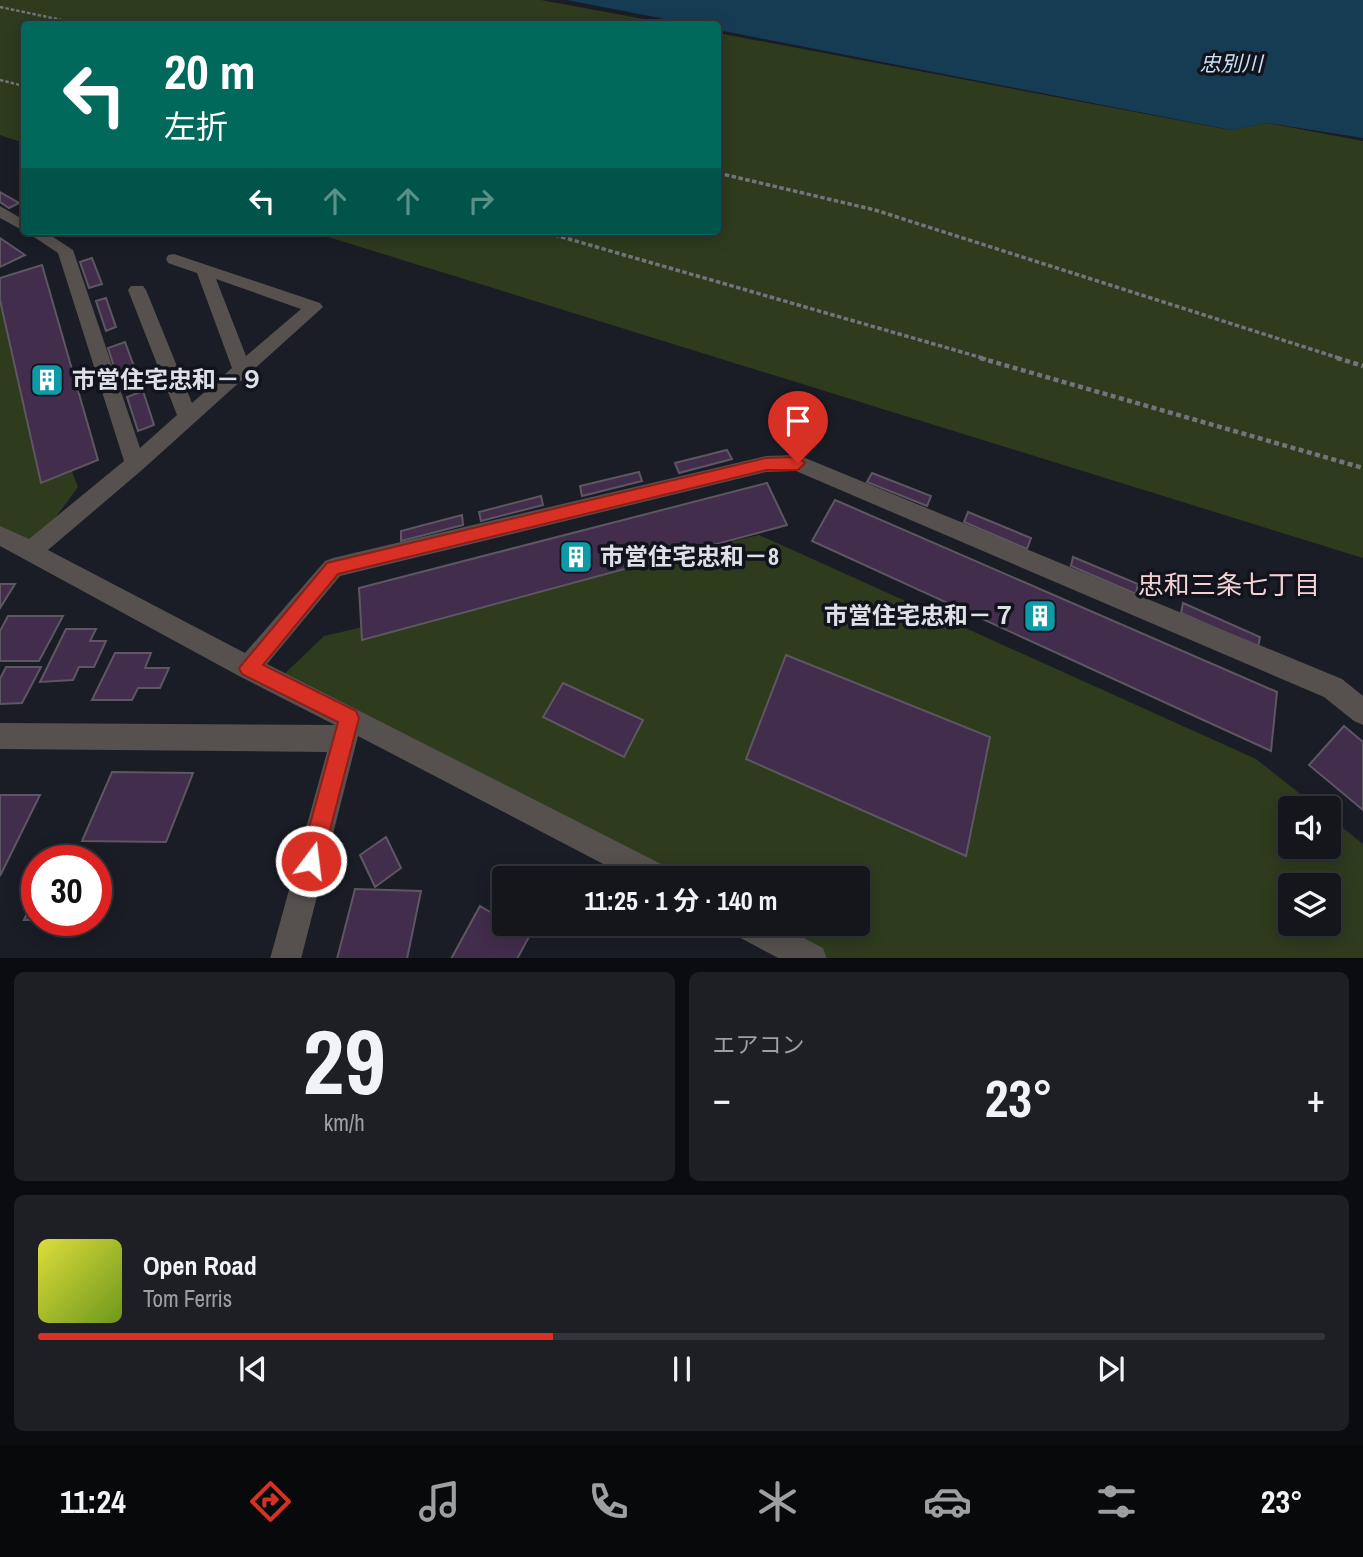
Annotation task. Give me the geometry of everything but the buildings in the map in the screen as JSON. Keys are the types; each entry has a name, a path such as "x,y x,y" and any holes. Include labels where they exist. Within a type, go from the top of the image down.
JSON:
{"street":[{"path":"0,211 21,224"},
{"path":"40,235 65,250 135,464"},
{"path":"31,551 135,464 313,307 174,259"},
{"path":"204,269 242,370"},
{"path":"137,290 188,417"},
{"path":"248,668 333,568 766,464 798,463 1333,688 1363,712"},
{"path":"0,535 248,668 346,728 634,866"},
{"path":"0,736 346,728"},
{"path":"285,958 346,728"},
{"path":"769,936 812,958"}],"path":[{"path":"0,7 67,21"},
{"path":"0,80 21,85"},
{"path":"721,174 875,210 1363,366"},
{"path":"555,235 1363,468"}],"green space":[{"path":"0,0 541,0 655,21 21,21 21,142 0,135"},
{"path":"721,34 1230,130 1268,123 1363,141 1363,558 322,235 721,235"},
{"path":"0,288 78,487 31,551 0,535"},
{"path":"759,535 1256,759 1303,796 1278,796 1278,859 1341,859 1341,826 1363,844 1363,958 812,958 769,936 870,936 870,866 636,866 276,682 324,636"}],"water":[{"name":"忠別川","path":"567,0 1363,0 1363,138 1268,123 1231,130 721,31 721,21 676,21"}],"place":[{"name":"市営住宅忠和－９","path":"47,380"},
{"name":"市営住宅忠和－8","path":"576,557"},
{"name":"市営住宅忠和－７","path":"1040,616"}],"district":[{"name":"忠和三条七丁目","path":"1229,585"}],"route":[{"path":"311,861 349,718 248,668 333,568 766,464 798,463"}]}
